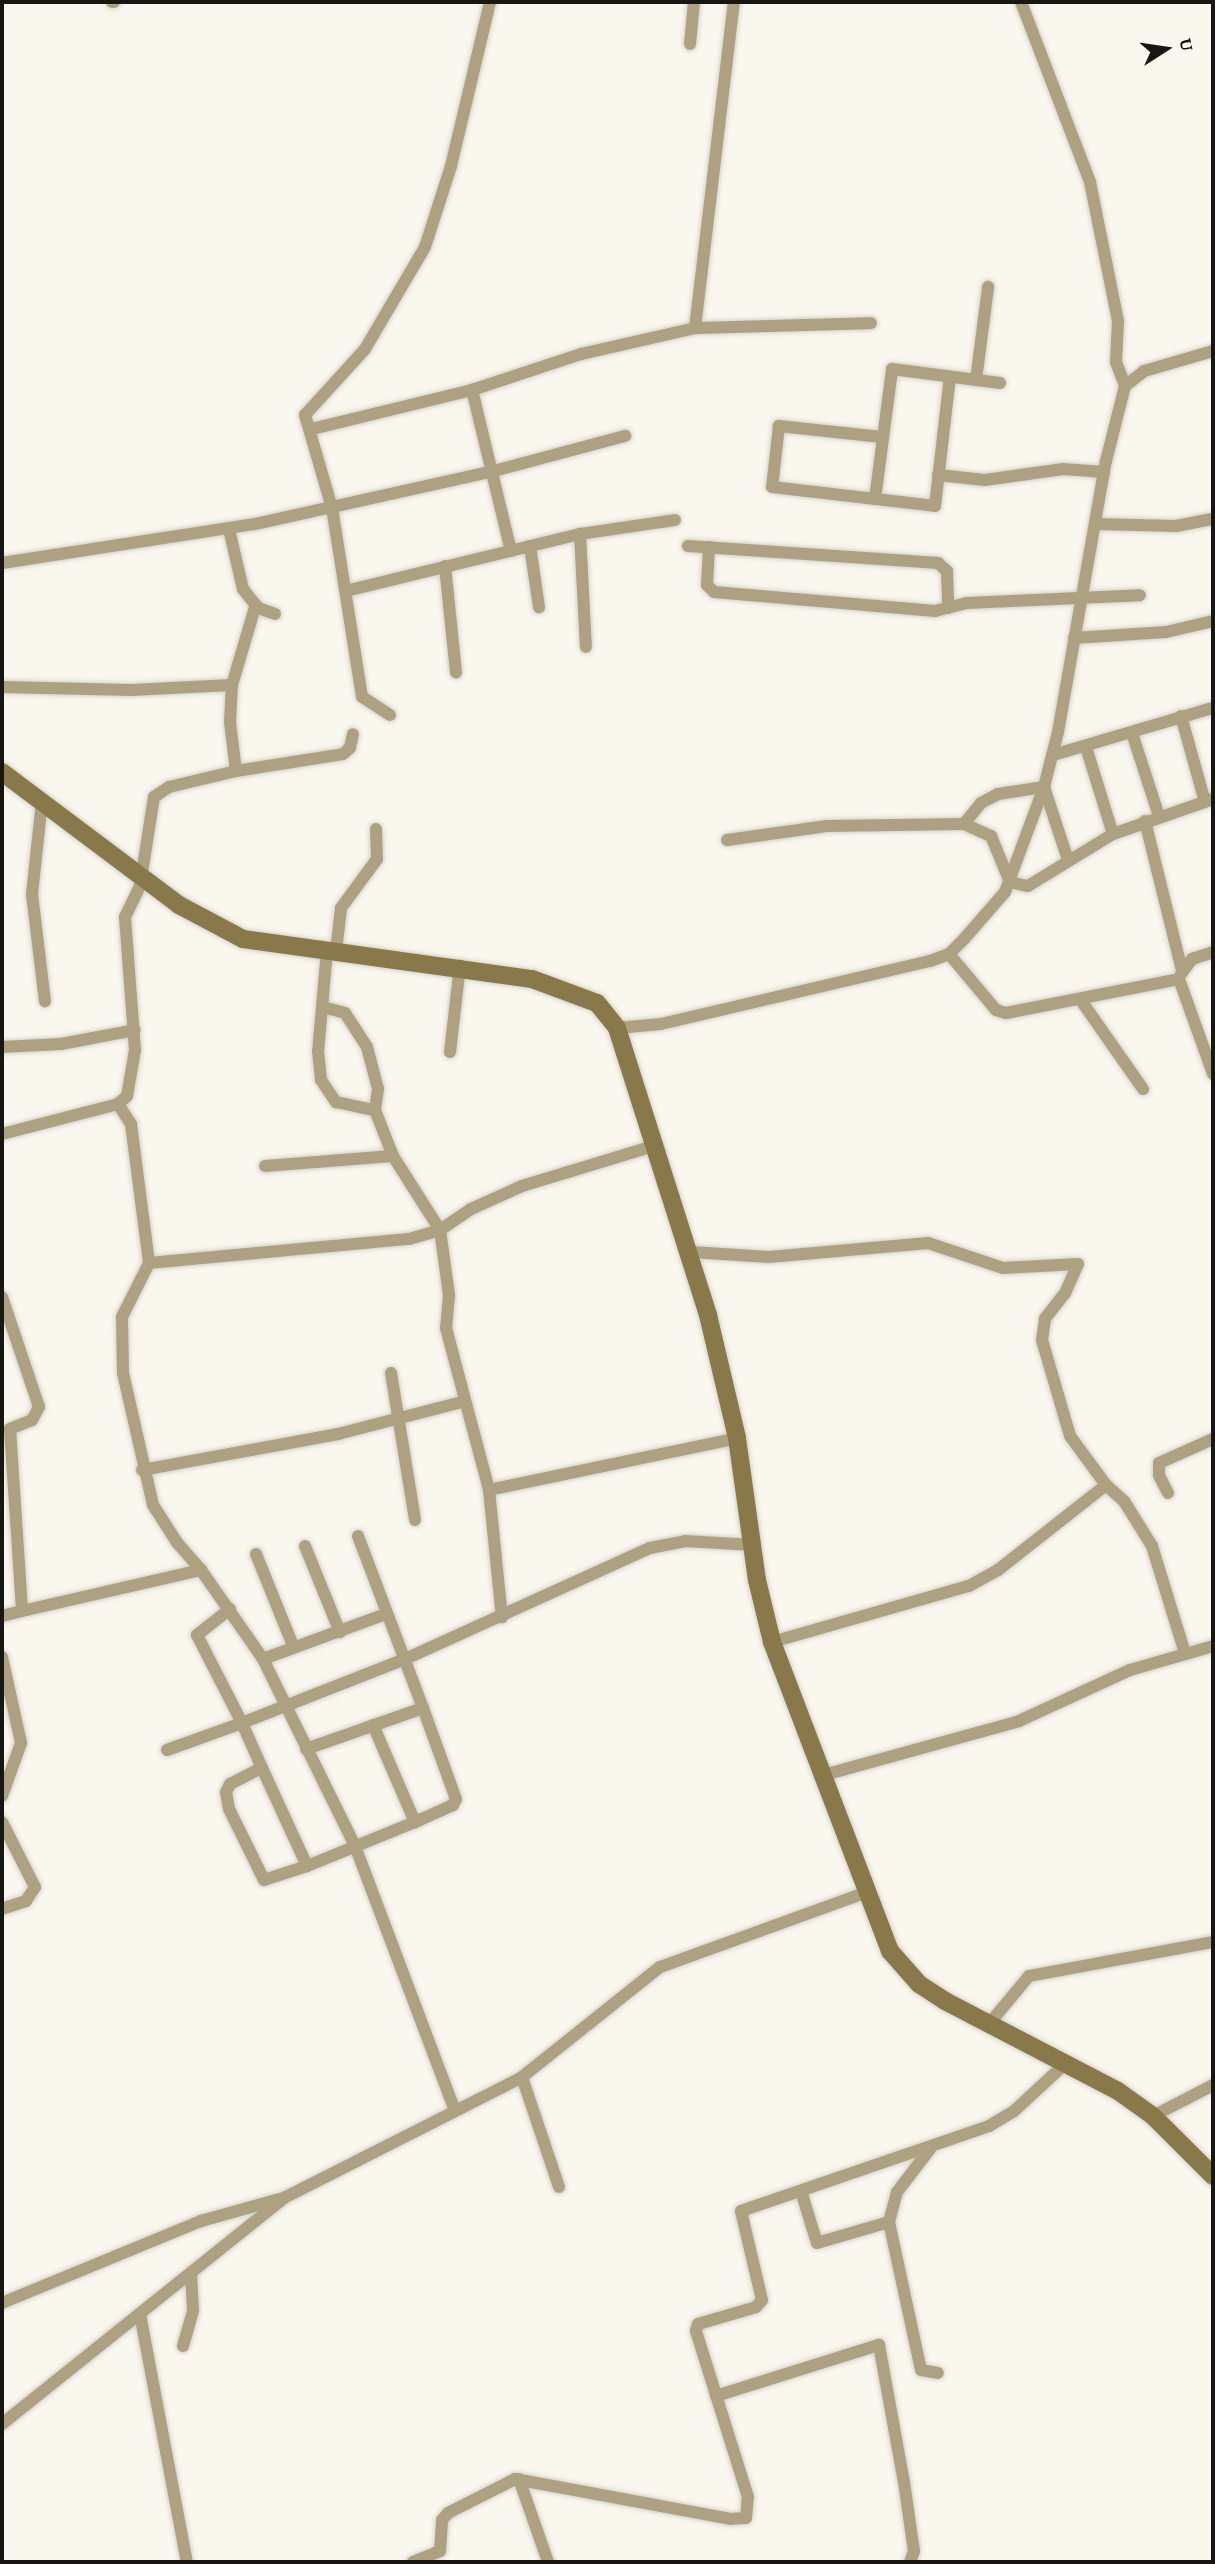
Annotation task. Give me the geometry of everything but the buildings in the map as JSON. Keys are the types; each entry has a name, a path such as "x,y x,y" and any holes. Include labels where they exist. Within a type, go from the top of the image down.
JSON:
{"street":[{"path":"390,715 362,696 332,508 312,429 305,415 365,349 425,247 451,166 490,2"},
{"path":"690,44 694,2"},
{"path":"695,328 734,2"},
{"path":"617,1028 661,1024 948,954 1010,882 1053,755 1079,598 1104,472 1125,386 1116,362 1118,321 1090,182 1021,2"},
{"path":"976,380 988,287"},
{"path":"312,429 472,390 581,354 695,328 871,323"},
{"path":"1125,386 1144,371 1213,351"},
{"path":"875,499 892,369 1000,383"},
{"path":"882,437 779,426 772,487 934,506 950,377"},
{"path":"472,390 494,471 511,551"},
{"path":"2,563 229,529 494,471 625,436"},
{"path":"938,475 985,480 1063,469 1104,472"},
{"path":"1095,524 1176,526 1213,519"},
{"path":"346,591 580,534 675,520"},
{"path":"229,529 243,589 256,604 275,614"},
{"path":"580,534 586,647"},
{"path":"530,546 538,607"},
{"path":"688,546 938,563 947,571 948,608"},
{"path":"709,547 706,579 710,591 935,611 967,603 1140,594"},
{"path":"445,566 456,672"},
{"path":"236,771 230,722 232,685 256,604"},
{"path":"1074,638 1166,632 1213,621"},
{"path":"2,687 131,690 232,685"},
{"path":"1053,755 1213,708"},
{"path":"1010,882 1028,886 1112,834 1159,816 1211,801 1181,716"},
{"path":"1132,733 1159,816"},
{"path":"2,1134 118,1104 132,1081 135,1030 125,917 138,893 156,793 236,771 343,754 350,748 353,734"},
{"path":"1086,747 1112,834"},
{"path":"2,772 195,915 243,939 460,966 564,987 597,1003 617,1028 691,1252 737,1438 772,1642 864,1893 901,1967 944,2001 1066,2063 1153,2116 1213,2176"},
{"path":"964,824 981,803 998,794 1044,787"},
{"path":"1044,787 1068,860"},
{"path":"42,802 32,894 45,1001"},
{"path":"1145,821 1181,975 1210,1056 1213,1074"},
{"path":"727,840 827,826 964,824 991,836 1010,882"},
{"path":"375,1110 344,1105 328,1093 318,1068 323,1007 341,908 377,859 376,829"},
{"path":"948,954 1000,1012 1080,999 1181,975 1192,959 1213,952"},
{"path":"450,1052 460,966"},
{"path":"1080,999 1143,1089"},
{"path":"323,1007 345,1013 366,1047 378,1089 375,1110 393,1156 440,1230 449,1295 446,1328 462,1402 489,1490 502,1617"},
{"path":"2,1047 61,1044 135,1030"},
{"path":"118,1104 131,1124 149,1262 129,1298 120,1339 142,1471 163,1524 230,1609 263,1659 355,1846 455,2110"},
{"path":"149,1262 387,1242 440,1230 471,1209 522,1186 657,1145"},
{"path":"265,1166 393,1156"},
{"path":"691,1252 769,1257 929,1243 1003,1268 1078,1264 1065,1293 1045,1319 1042,1340 1069,1436 1106,1486 1124,1501 1152,1546 1185,1653"},
{"path":"2,1297 39,1407 33,1420 6,1430 22,1611"},
{"path":"391,1373 415,1520"},
{"path":"142,1471 399,1421 462,1402"},
{"path":"489,1490 737,1438"},
{"path":"1168,1493 1159,1475 1159,1463 1213,1438"},
{"path":"772,1642 969,1586 998,1570 1106,1486"},
{"path":"262,1768 230,1784 226,1792 259,1874 270,1879 415,1822 453,1805 456,1799 358,1536"},
{"path":"167,1749 242,1723 403,1660 650,1548 685,1541 754,1545"},
{"path":"305,1546 340,1632"},
{"path":"256,1554 295,1647"},
{"path":"2,1616 201,1570"},
{"path":"230,1609 197,1635 242,1723 307,1866"},
{"path":"263,1659 386,1614"},
{"path":"820,1776 1019,1721 1130,1670 1213,1646"},
{"path":"2,1657 21,1743 2,1796"},
{"path":"306,1749 423,1708"},
{"path":"373,1726 415,1822"},
{"path":"2,1822 35,1887 26,1901 2,1909"},
{"path":"2,2303 201,2221 284,2198 522,2077 660,1967 864,1893"},
{"path":"989,2024 1029,1976 1213,1942"},
{"path":"412,2562 439,2551 442,2520 448,2513 500,2484 519,2479 730,2519 746,2518 748,2497 696,2327 756,2307 762,2300 739,2214 746,2207 930,2149 1014,2111 1066,2063"},
{"path":"522,2077 559,2187"},
{"path":"1153,2116 1213,2085"},
{"path":"930,2149 897,2192 889,2222 921,2370 938,2373"},
{"path":"801,2191 817,2243 889,2222"},
{"path":"2,2424 284,2198"},
{"path":"183,2346 193,2310 191,2274"},
{"path":"140,2314 187,2562"},
{"path":"716,2396 879,2345 910,2528 910,2562"},
{"path":"519,2479 548,2562"}]}
